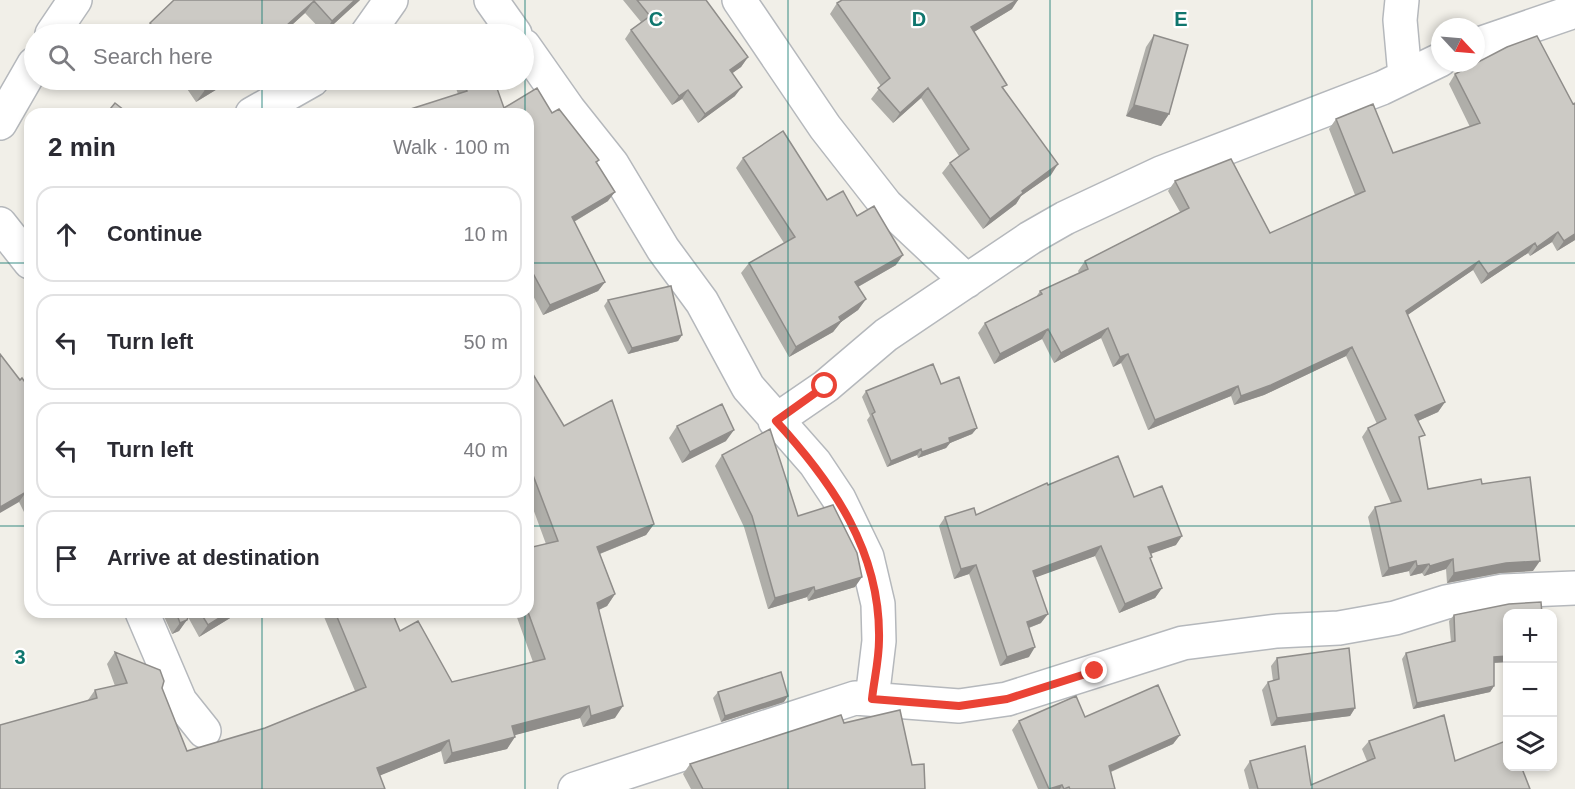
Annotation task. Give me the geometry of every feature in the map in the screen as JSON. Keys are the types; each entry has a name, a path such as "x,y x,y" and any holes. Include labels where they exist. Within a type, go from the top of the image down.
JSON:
{"street":[{"path":"59,24 75,0"},
{"path":"375,24 391,0"},
{"path":"491,0 508,24"},
{"path":"739,0 825,127 886,205 967,281"},
{"path":"1402,0 1405,76"},
{"path":"1485,42 1575,11"},
{"path":"534,61 568,110 612,164 663,249 702,303 748,387 814,463 838,499 867,557 878,604 879,641 872,699"},
{"path":"776,421 825,386 886,335 1030,238 1161,173 1382,88 1431,64"},
{"path":"0,123 24,81"},
{"path":"263,108 294,90"},
{"path":"0,225 24,255"},
{"path":"575,789 633,781 855,698 959,706 1007,699 1183,643 1277,631 1339,628 1395,618 1446,602 1503,591 1575,588"},
{"path":"145,618 180,701 204,731"}],"building":[{"path":"174,0 355,0 332,21 314,1 288,24 150,23"},
{"path":"637,0 706,0 748,57 730,70 742,87 705,114 688,90 679,96 631,30 650,16"},
{"path":"842,0 1017,0 971,27 1007,85 1002,87 1058,164 990,219 950,163 969,149 928,88 900,113 878,88 890,78 837,3"},
{"path":"1154,35 1188,45 1169,114 1134,105"},
{"path":"1537,36 1573,104 1575,103 1575,234 1564,241 1558,232 1537,247 1535,243 1488,274 1479,261 1406,311 1445,402 1415,415 1425,435 1419,437 1428,489 1481,479 1482,484 1530,477 1540,561 1506,563 1454,573 1453,559 1430,566 1429,564 1417,566 1416,561 1389,568 1375,507 1401,501 1368,428 1386,419 1352,347 1271,385 1241,396 1238,386 1155,420 1128,354 1120,357 1108,328 1061,353 1048,329 1000,354 985,323 1042,294 1040,291 1088,269 1085,261 1189,208 1175,181 1231,159 1270,233 1365,191 1336,119 1373,104 1393,153 1480,123 1455,74 1485,72 1485,58"},
{"path":"537,88 552,113 559,109 599,160 596,162 615,192 572,217 605,282 550,305 534,275 534,108 504,108"},
{"path":"498,90 504,108 414,108 467,91"},
{"path":"115,103 121,108 111,108"},
{"path":"783,131 827,200 843,191 857,216 874,206 903,255 855,282 866,299 839,317 841,321 796,347 749,263 795,237 743,158"},
{"path":"671,286 682,335 632,348 608,300"},
{"path":"0,354 20,380 22,378 24,381 24,493 0,507"},
{"path":"933,364 941,384 959,377 977,428 949,438 950,442 922,452 921,449 891,461 872,414 875,412 866,391"},
{"path":"534,376 564,426 612,400 654,524 597,547 615,594 597,603 623,706 591,716 589,706 512,726 515,737 452,753 449,740 377,768 385,789 0,789 0,725 97,698 95,690 127,683 115,652 160,670 164,681 162,688 187,751 265,728 366,687 337,618 395,618 400,631 418,621 452,682 545,659 530,618 534,618 534,547 558,541 534,478"},
{"path":"722,404 734,430 690,452 677,426"},
{"path":"770,429 798,516 833,505 857,553 862,577 815,591 814,587 775,598 752,516 722,455"},
{"path":"1118,456 1134,497 1162,486 1182,536 1148,547 1162,588 1125,604 1101,546 1033,571 1048,614 1027,622 1035,647 1007,657 976,565 961,569 945,517 974,508 976,515 1047,483 1048,485"},
{"path":"1541,602 1542,609 1503,609 1503,656 1494,657 1494,686 1417,703 1406,653 1455,641 1454,615 1509,604"},
{"path":"178,618 188,618 187,620 180,623"},
{"path":"204,618 219,618 208,625"},
{"path":"1349,648 1355,708 1277,718 1268,682 1279,679 1277,658"},
{"path":"781,672 788,696 725,716 718,692"},
{"path":"1158,685 1180,735 1109,766 1115,789 1070,789 1069,787 1064,789 1062,785 1049,789 1019,721 1076,696 1085,717"},
{"path":"900,710 912,765 924,764 925,789 703,789 690,764 841,715 844,723"},
{"path":"1444,715 1455,761 1503,742 1503,771 1523,771 1530,789 1258,789 1250,761 1305,746 1311,785 1375,758 1369,741"}],"route":[{"path":"825,386 776,421 814,463 838,499 867,557 878,604 879,641 872,699 910,704 959,706 1007,699 1095,671"}]}
